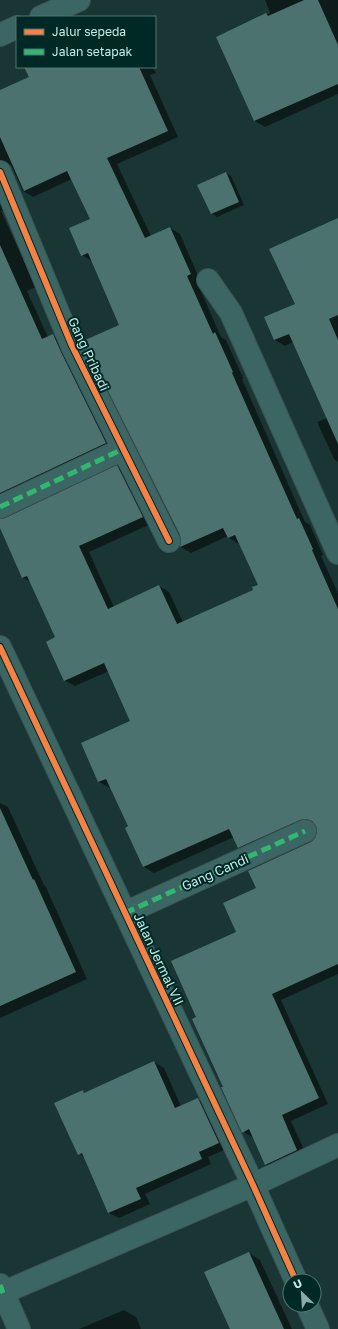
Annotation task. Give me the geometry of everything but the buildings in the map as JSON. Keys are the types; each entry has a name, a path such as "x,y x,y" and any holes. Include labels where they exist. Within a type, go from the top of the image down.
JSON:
{"street":[{"path":"43,16 79,0"},
{"path":"0,35 16,28"},
{"name":"Gang Pribadi","path":"0,172 72,346 169,541"},
{"path":"208,280 231,313 338,553"},
{"path":"0,507 123,449"},
{"name":"Jalan Jermal VII","path":"0,647 6,676 125,913 253,1185 292,1273"},
{"name":"Gang Candi","path":"125,913 305,831"},
{"path":"19,1329 1,1291 253,1185 338,1145"},
{"path":"311,1313 318,1329"}],"marked path":[{"path":"0,507 123,449"},
{"path":"125,913 305,831"},
{"path":"0,1285 3,1293"}],"cycle path":[{"path":"0,172 72,346 169,541"},
{"path":"0,647 253,1185 292,1273"}]}
